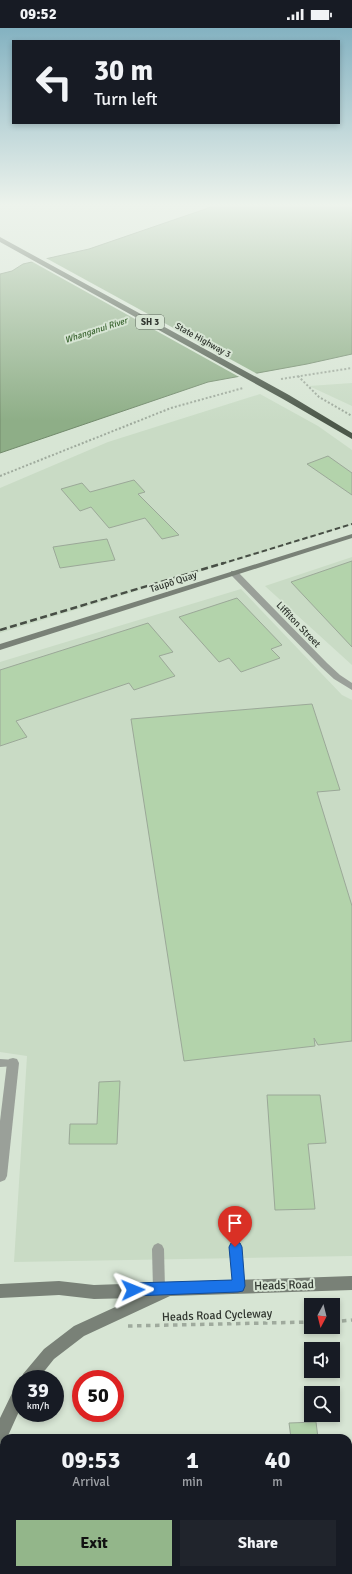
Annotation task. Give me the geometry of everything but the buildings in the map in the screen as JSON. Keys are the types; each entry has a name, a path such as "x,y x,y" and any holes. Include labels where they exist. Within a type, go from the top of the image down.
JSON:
{"highway":[{"name":"State Highway 3","path":"67,276 286,397 352,437"}],"street":[{"name":"Taupō Quay","path":"0,647 352,536"},
{"name":"Liffiton Street","path":"234,573 311,652 338,677 352,687"},
{"path":"0,1176 6,1063"},
{"name":"Heads Road","path":"0,1291 59,1288 94,1292 166,1288 352,1283"},
{"path":"36,1370 49,1354 79,1331 166,1288"},
{"path":"0,1434 12,1409"}],"lane":[{"path":"235,1247 238,1286"},
{"path":"158,1249 166,1288"}],"path":[{"path":"280,379 352,368"},
{"path":"298,376 319,397 352,416"},
{"path":"0,476 171,408 244,388"},
{"path":"340,1321 352,1320"},
{"name":"Heads Road Cycleway","path":"125,1323 130,1328 304,1322"}],"shaded area":[{"path":"352,383 352,406 309,386"},
{"path":"260,394 318,426 352,450 352,525 0,633 0,488 108,442"},
{"path":"352,557 352,665 265,586"},
{"path":"241,589 342,695 352,700 352,1256 14,1262 27,1056 0,1052 0,662"}],"water":[{"name":"Whanganui River","path":"0,276 352,276 352,354 307,364 208,382 0,453"}],"pier":[{"path":"58,276 79,276 259,375 241,378"}],"railway":[{"path":"221,564 352,524"},
{"path":"0,630 224,563"}],"route":[{"path":"133,1290 238,1286 235,1247"}]}
